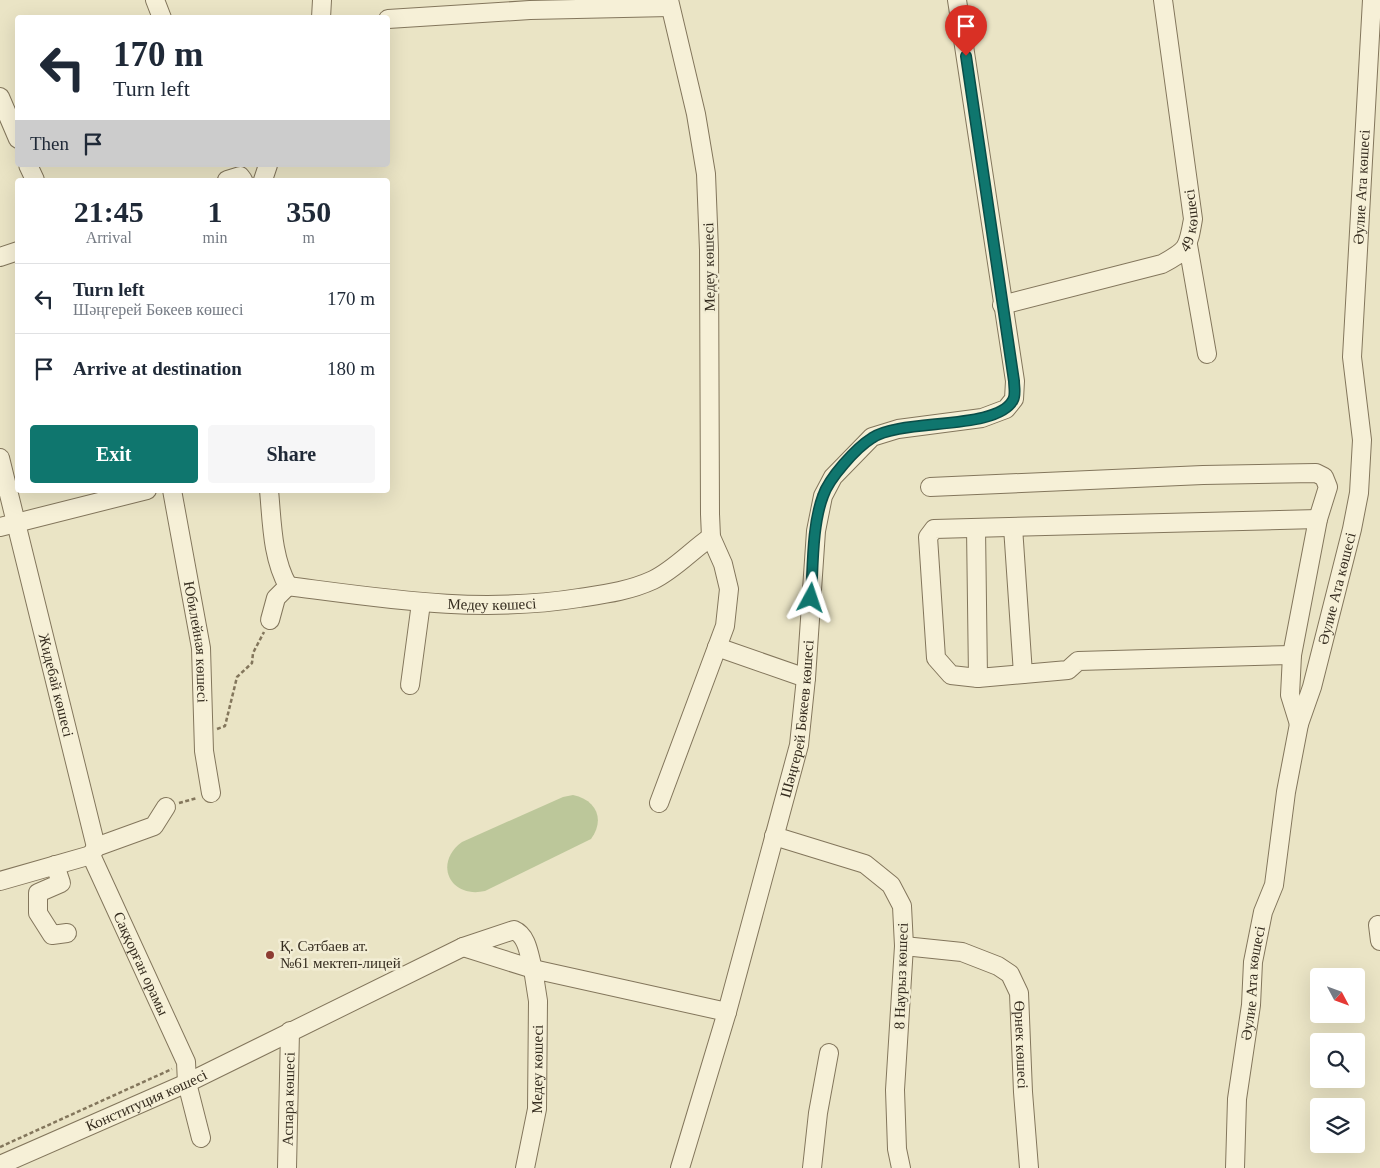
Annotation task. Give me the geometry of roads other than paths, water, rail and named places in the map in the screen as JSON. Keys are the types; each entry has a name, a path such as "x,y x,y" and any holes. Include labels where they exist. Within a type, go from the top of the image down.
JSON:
{"street":[{"path":"155,0 161,15"},
{"path":"321,15 322,0"},
{"name":"Шәңгерей Бөкеев көшесі","path":"680,1168 727,1012 799,745 806,678 816,531 823,496 833,477 872,437 898,429 982,418 1006,409 1014,399 1014,381 957,0"},
{"name":"49 көшесі","path":"1002,305 1162,264 1177,256 1188,245 1193,219 1163,0"},
{"name":"Әулие Ата көшесі","path":"1235,1168 1237,1099 1251,1005 1253,962 1264,912 1274,885 1286,792 1299,724 1312,687 1352,529 1358,493 1362,440 1352,357 1372,0"},
{"path":"390,19 670,3"},
{"name":"Медеу көшесі","path":"659,803 724,626 729,589 723,564 711,537 710,250 706,174 696,114 670,3"},
{"path":"0,97 15,132"},
{"path":"1188,245 1207,354"},
{"path":"0,257 15,251"},
{"name":"Жидебай көшесі","path":"0,458 7,525 93,851"},
{"path":"930,487 1203,474 1316,473 1324,477 1328,487 1318,518 1292,655 1290,695 1299,724"},
{"path":"7,525 135,493"},
{"name":"Юбилейная көшесі","path":"173,493 201,648 204,734 210,793"},
{"path":"269,493 272,528 280,573 288,586 276,598 270,620"},
{"path":"1292,655 1078,660 1068,670 978,678 951,675 936,658 928,537 934,529 1318,518"},
{"path":"1014,527 1023,674"},
{"path":"976,528 978,678"},
{"name":"Медеу көшесі","path":"288,586 421,603 469,606 549,603 625,591 655,579 711,537"},
{"path":"410,686 421,603"},
{"path":"717,647 806,678"},
{"path":"0,881 55,865 154,826 166,807"},
{"name":"8 Наурыз көшесі","path":"774,836 865,864 891,885 902,906 904,946 895,1090 897,1149 901,1168"},
{"name":"Саққорған орамы","path":"93,851 186,1062 187,1083 201,1138"},
{"path":"55,865 61,883 38,893 38,913 52,935 67,933"},
{"name":"Медеу көшесі","path":"463,947 514,930 520,933 523,938 533,969 538,1001 537,1108 525,1168"},
{"name":"Өрнек көшесі","path":"904,946 962,952 998,966 1010,974 1019,992 1022,1092 1029,1168"},
{"path":"463,947 533,969 727,1012"},
{"name":"Конституция көшесі","path":"2,1163 187,1083 463,947"},
{"name":"Аспара көшесі","path":"287,1168 290,1031"},
{"path":"812,1168 818,1114 829,1053"}],"place":[{"name":"Қ. Сәтбаев ат. №61 мектеп-лицей","path":"270,955"}]}
